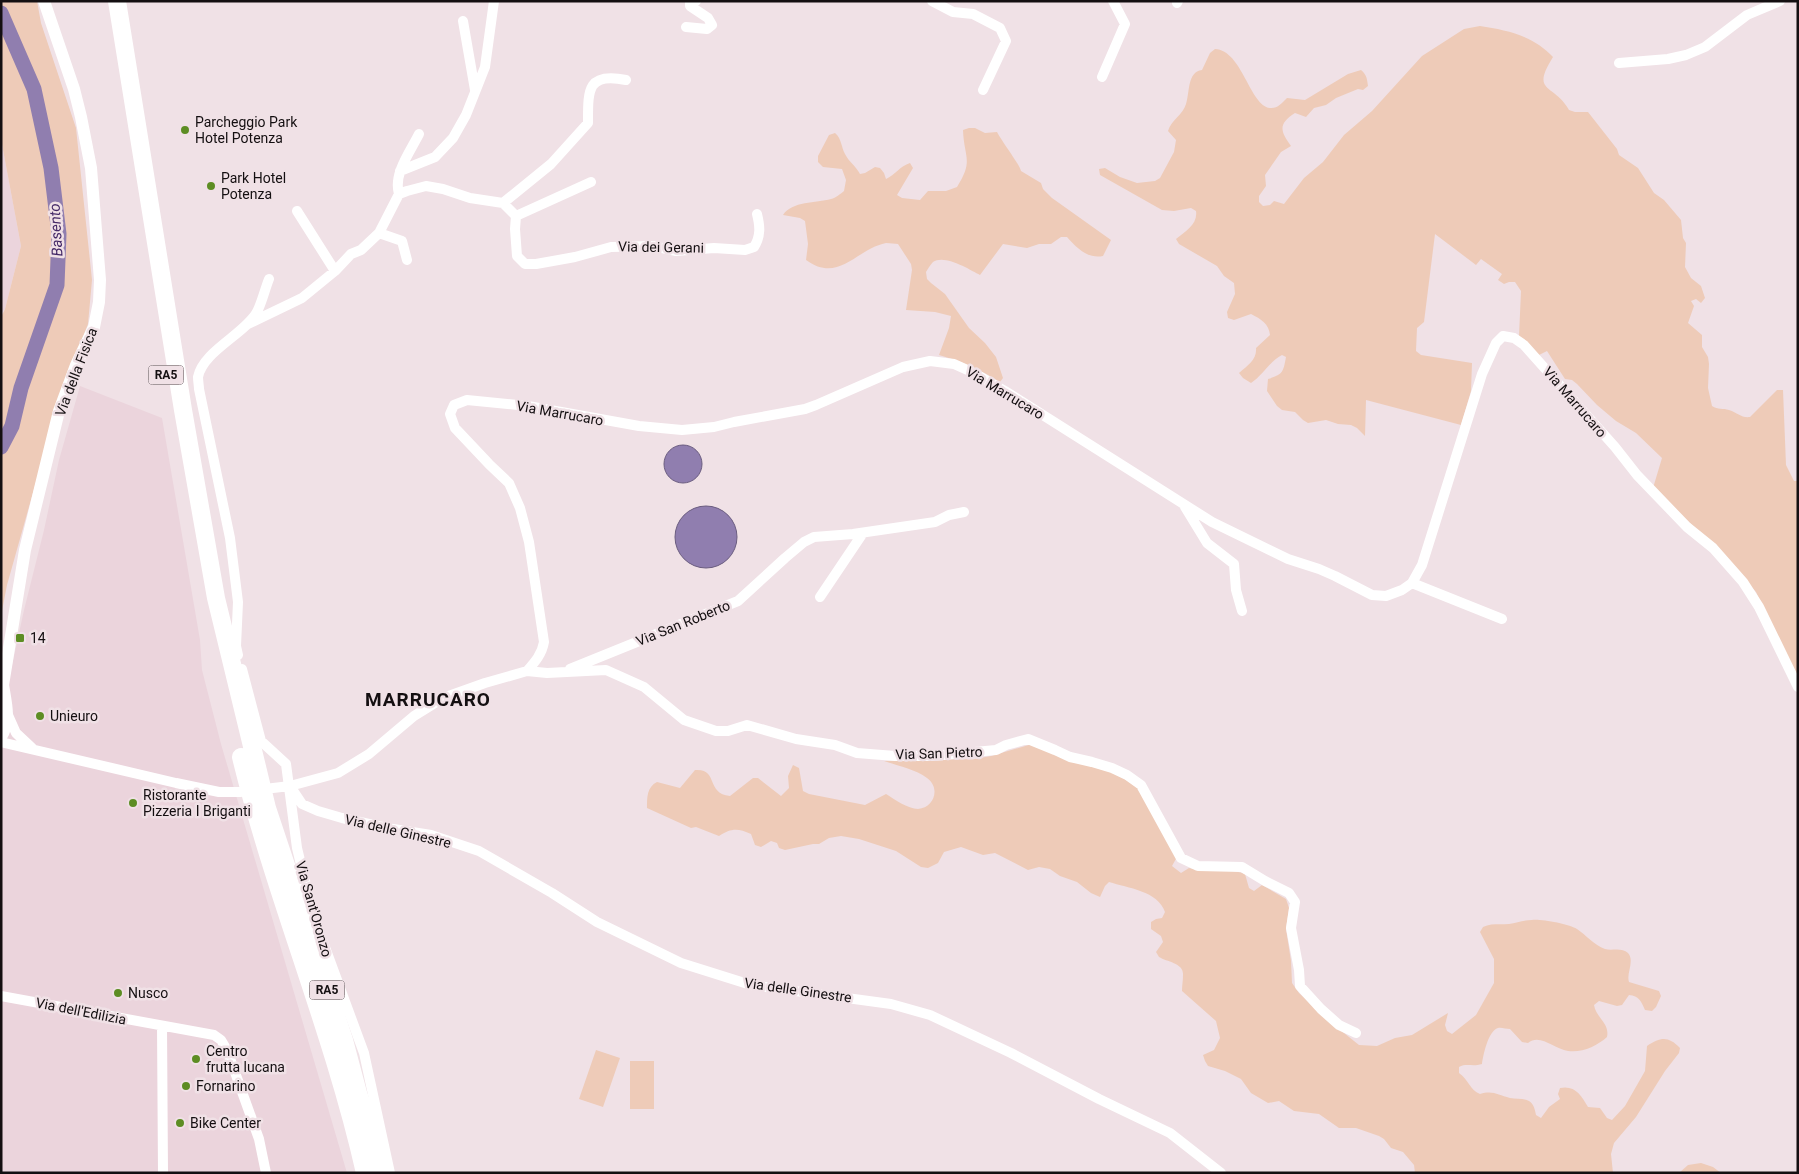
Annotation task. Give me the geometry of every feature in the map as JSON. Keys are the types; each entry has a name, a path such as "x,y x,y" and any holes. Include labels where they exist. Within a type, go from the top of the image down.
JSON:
{"highway":[{"name":"RA5","path":"106,1 195,550 213,640 244,746 260,810 341,1078 355,1128 364,1173"},
{"name":"RA5","path":"117,1 204,536 244,746"},
{"name":"RA5","path":"260,810 344,1040 358,1092 378,1153 381,1173"}],"street":[{"name":"Via della Fisica","path":"1,737 5,730 8,715 2,691 25,550 59,411 76,365 94,327 100,287 91,168 82,117 44,1"},
{"path":"400,171 435,157 453,138 466,115 485,67 494,1"},
{"path":"686,27 707,29 712,25 708,18 690,6 690,4 696,1"},
{"path":"932,1 953,12 973,14 1000,28 1006,41 983,90"},
{"path":"1102,77 1125,24 1114,1"},
{"path":"1619,63 1668,59 1686,55 1706,47 1747,16 1780,1"},
{"path":"463,21 475,91"},
{"path":"504,203 550,164 588,123 589,95 593,84 600,78 626,80"},
{"path":"399,194 396,184 400,171 419,134"},
{"path":"245,326 302,298 335,271 351,254 361,250 379,233 399,194 407,190 426,186 443,189 470,198 504,203 516,216 591,182"},
{"path":"297,211 335,271"},
{"name":"Via dei Gerani","path":"516,216 517,256 525,264 536,264 575,257 611,247 653,246 676,250 714,248 745,250 754,247 759,238 757,214"},
{"path":"379,233 402,241 407,260"},
{"path":"245,326 257,312 269,279"},
{"name":"Via Sant'Oronzo","path":"245,326 218,349 203,366 198,377 230,538 238,602 236,646 261,741 286,764 297,848 319,932 364,1053 390,1173"},
{"name":"Via Marrucaro","path":"527,671 539,657 544,642 529,542 520,508 509,483 455,428 450,414 454,405 467,400 528,406 638,426 682,430 714,427 805,409 903,367 930,361 954,364 974,372 1212,522 1288,559 1319,569 1372,595 1386,596 1402,590 1412,583 1422,565 1482,374 1496,343 1503,336 1514,338 1539,360 1637,475 1687,527 1713,548 1743,582 1759,607 1798,687"},
{"name":"Via Marrucaro","path":"1183,504 1207,543 1234,564 1236,590 1242,611"},
{"name":"Via San Roberto","path":"562,672 738,601 804,542 814,537 863,533 935,522 949,515 964,512"},
{"path":"820,597 863,533"},
{"path":"1412,583 1502,619"},
{"name":"Via San Pietro","path":"527,671 547,673 606,670 644,687 684,720 716,731 728,731 746,724 796,739 835,745 857,752 895,756 932,756 996,750 1006,745 1028,740 1070,758 1092,762 1127,775 1141,785 1181,858 1198,866 1242,866 1265,882 1288,893 1295,902 1291,928 1300,986 1321,1010 1339,1025 1356,1033"},
{"path":"1,742 176,784 219,792 240,792 290,786 338,773 370,754 414,716 443,698 502,677 527,671"},
{"path":"8,715 16,733 33,749"},
{"name":"Via delle Ginestre","path":"290,786 302,804 318,811 386,828 431,835 479,851 552,893 597,922 682,963 750,985 883,1003 930,1015 1011,1053 1099,1099 1170,1133 1221,1173"},
{"name":"Via dell'Edilizia","path":"1,996 210,1033 217,1037 224,1045 252,1118 266,1170"},
{"path":"162,1026 163,1173"}],"shaded area":[{"path":"1,1 37,1 41,23 76,128 92,280 88,324 61,393 7,585 1,616 1,317 5,309 21,246 1,139"},
{"path":"1480,26 1520,35 1546,50 1553,57 1544,77 1544,83 1547,87 1563,101 1569,110 1588,112 1617,149 1619,155 1638,168 1654,193 1664,200 1681,220 1683,238 1686,243 1685,267 1691,278 1701,286 1705,298 1701,303 1696,299 1691,301 1694,306 1688,323 1702,335 1702,347 1708,357 1709,364 1708,388 1712,406 1729,410 1744,417 1750,417 1777,390 1783,390 1786,465 1794,481 1798,481 1798,680 1756,592 1721,553 1653,488 1662,458 1636,433 1616,421 1597,405 1577,384 1572,380 1565,379 1547,351 1537,356 1519,336 1521,291 1515,282 1504,284 1498,280 1502,274 1481,259 1476,265 1435,234 1424,322 1417,328 1416,351 1421,355 1472,363 1471,391 1461,425 1366,400 1365,436 1351,425 1338,424 1326,420 1308,423 1295,412 1282,410 1267,391 1268,379 1282,372 1286,357 1282,355 1277,358 1251,383 1239,373 1249,365 1255,356 1256,348 1270,335 1269,331 1264,322 1251,314 1234,320 1228,318 1227,312 1235,294 1234,283 1224,276 1217,266 1179,244 1176,239 1193,223 1196,211 1191,208 1174,211 1162,210 1100,175 1099,169 1105,168 1120,177 1137,183 1155,181 1160,178 1174,152 1176,140 1168,131 1184,108 1191,78 1202,70 1210,53 1215,49 1224,52 1232,58 1257,98 1263,105 1270,108 1277,107 1287,98 1305,100 1348,74 1361,70 1366,75 1368,86 1363,90 1358,89 1336,98 1326,105 1314,108 1306,117 1295,113 1283,124 1283,132 1291,146 1281,152 1265,175 1266,186 1259,196 1259,202 1263,206 1270,205 1274,201 1284,204 1304,178 1323,162 1344,135 1372,111 1422,56 1464,29"},
{"path":"975,128 985,133 997,132 1021,171 1041,183 1043,189 1052,198 1111,240 1103,256 1092,256 1083,252 1067,237 1061,237 1051,244 1039,244 1027,248 1003,244 980,275 951,261 938,260 931,264 926,272 927,279 945,294 969,328 996,357 1003,378 1000,382 971,366 939,355 949,328 951,316 935,312 906,310 912,270 911,264 898,244 886,243 875,246 838,267 818,266 806,260 808,244 805,221 800,218 783,215 792,207 833,198 844,191 846,180 842,169 823,167 818,162 818,156 829,135 835,133 837,135 847,157 860,174 875,167 880,168 886,179 910,163 913,168 897,195 902,198 920,200 928,191 946,191 957,187 967,164 963,130"},
{"path":"1,139 21,246 5,309 1,313"},
{"path":"80,386 162,418 200,640 202,670 221,744 347,1173 1,1173 1,716 59,460"},
{"path":"683,445 696,451 702,464 696,477 683,483 670,477 664,464 670,451"},
{"path":"700,506 712,506 728,515 735,525 737,537 735,549 728,559 712,568 700,568 689,563 680,554 675,543 675,531 680,520 689,511"},
{"path":"1032,744 1064,759 1111,772 1140,790 1177,857 1172,866 1181,873 1189,868 1238,872 1245,874 1249,888 1254,891 1262,885 1286,899 1289,908 1286,929 1292,983 1299,993 1329,1021 1359,1045 1377,1046 1395,1038 1412,1035 1448,1013 1445,1025 1447,1031 1452,1034 1476,1015 1494,983 1494,959 1480,932 1483,927 1529,920 1555,922 1577,929 1605,949 1626,951 1631,960 1629,982 1659,991 1661,996 1652,1011 1645,1010 1639,999 1635,996 1629,995 1622,1005 1617,1006 1599,1001 1594,1005 1595,1010 1607,1028 1607,1037 1594,1046 1579,1051 1563,1050 1547,1042 1537,1040 1528,1043 1522,1042 1510,1029 1498,1028 1491,1034 1482,1064 1459,1067 1459,1073 1480,1094 1492,1093 1527,1100 1533,1105 1536,1115 1541,1118 1549,1107 1560,1099 1558,1094 1560,1088 1565,1087 1577,1092 1588,1107 1600,1108 1607,1118 1612,1120 1625,1106 1645,1071 1647,1046 1664,1039 1672,1041 1680,1048 1679,1053 1665,1071 1636,1117 1614,1143 1611,1154 1613,1173 1415,1173 1414,1165 1403,1152 1391,1148 1379,1136 1356,1128 1339,1128 1319,1114 1294,1111 1279,1101 1268,1103 1251,1093 1241,1079 1225,1071 1208,1066 1205,1061 1203,1055 1214,1050 1220,1038 1216,1021 1182,991 1183,971 1181,968 1159,957 1156,952 1163,942 1161,936 1151,929 1151,922 1162,918 1165,912 1156,899 1142,891 1109,882 1100,897 1091,893 1077,882 1060,876 1050,869 1039,867 1028,870 995,853 983,855 961,847 944,852 938,863 928,868 921,867 896,851 859,839 841,836 829,838 819,844 785,850 779,848 777,843 771,841 761,847 755,845 751,834 746,832 731,830 719,836 696,827 691,828 647,808 648,793 654,784 657,782 680,788 695,770 702,770 707,773 714,786 722,794 730,796 753,778 758,778 781,796 789,788 788,776 793,765 799,768 803,791 809,794 865,805 886,794 906,806 918,809 928,805 934,797 934,787 931,782 917,772 884,761 974,759"},
{"path":"596,1050 620,1058 603,1107 579,1099"},
{"path":"630,1061 654,1061 654,1109 630,1109"},
{"path":"1701,1163 1713,1167 1721,1173 1679,1173 1688,1165"}],"waterway":[{"name":"Basento","path":"1,13 34,89 51,168 59,234 57,285 21,388 12,426 1,447"}],"place":[{"name":"Parcheggio Park Hotel Potenza","path":"185,130"},
{"name":"Park Hotel Potenza","path":"211,186"},
{"name":"14","path":"20,638"},
{"name":"Unieuro","path":"40,716"},
{"name":"Ristorante Pizzeria I Briganti","path":"133,803"},
{"name":"Nusco","path":"118,993"},
{"name":"Centro frutta lucana","path":"196,1059"},
{"name":"Fornarino","path":"186,1086"},
{"name":"Bike Center","path":"180,1123"}],"district":[{"name":"MARRUCARO","path":"428,699"}]}
